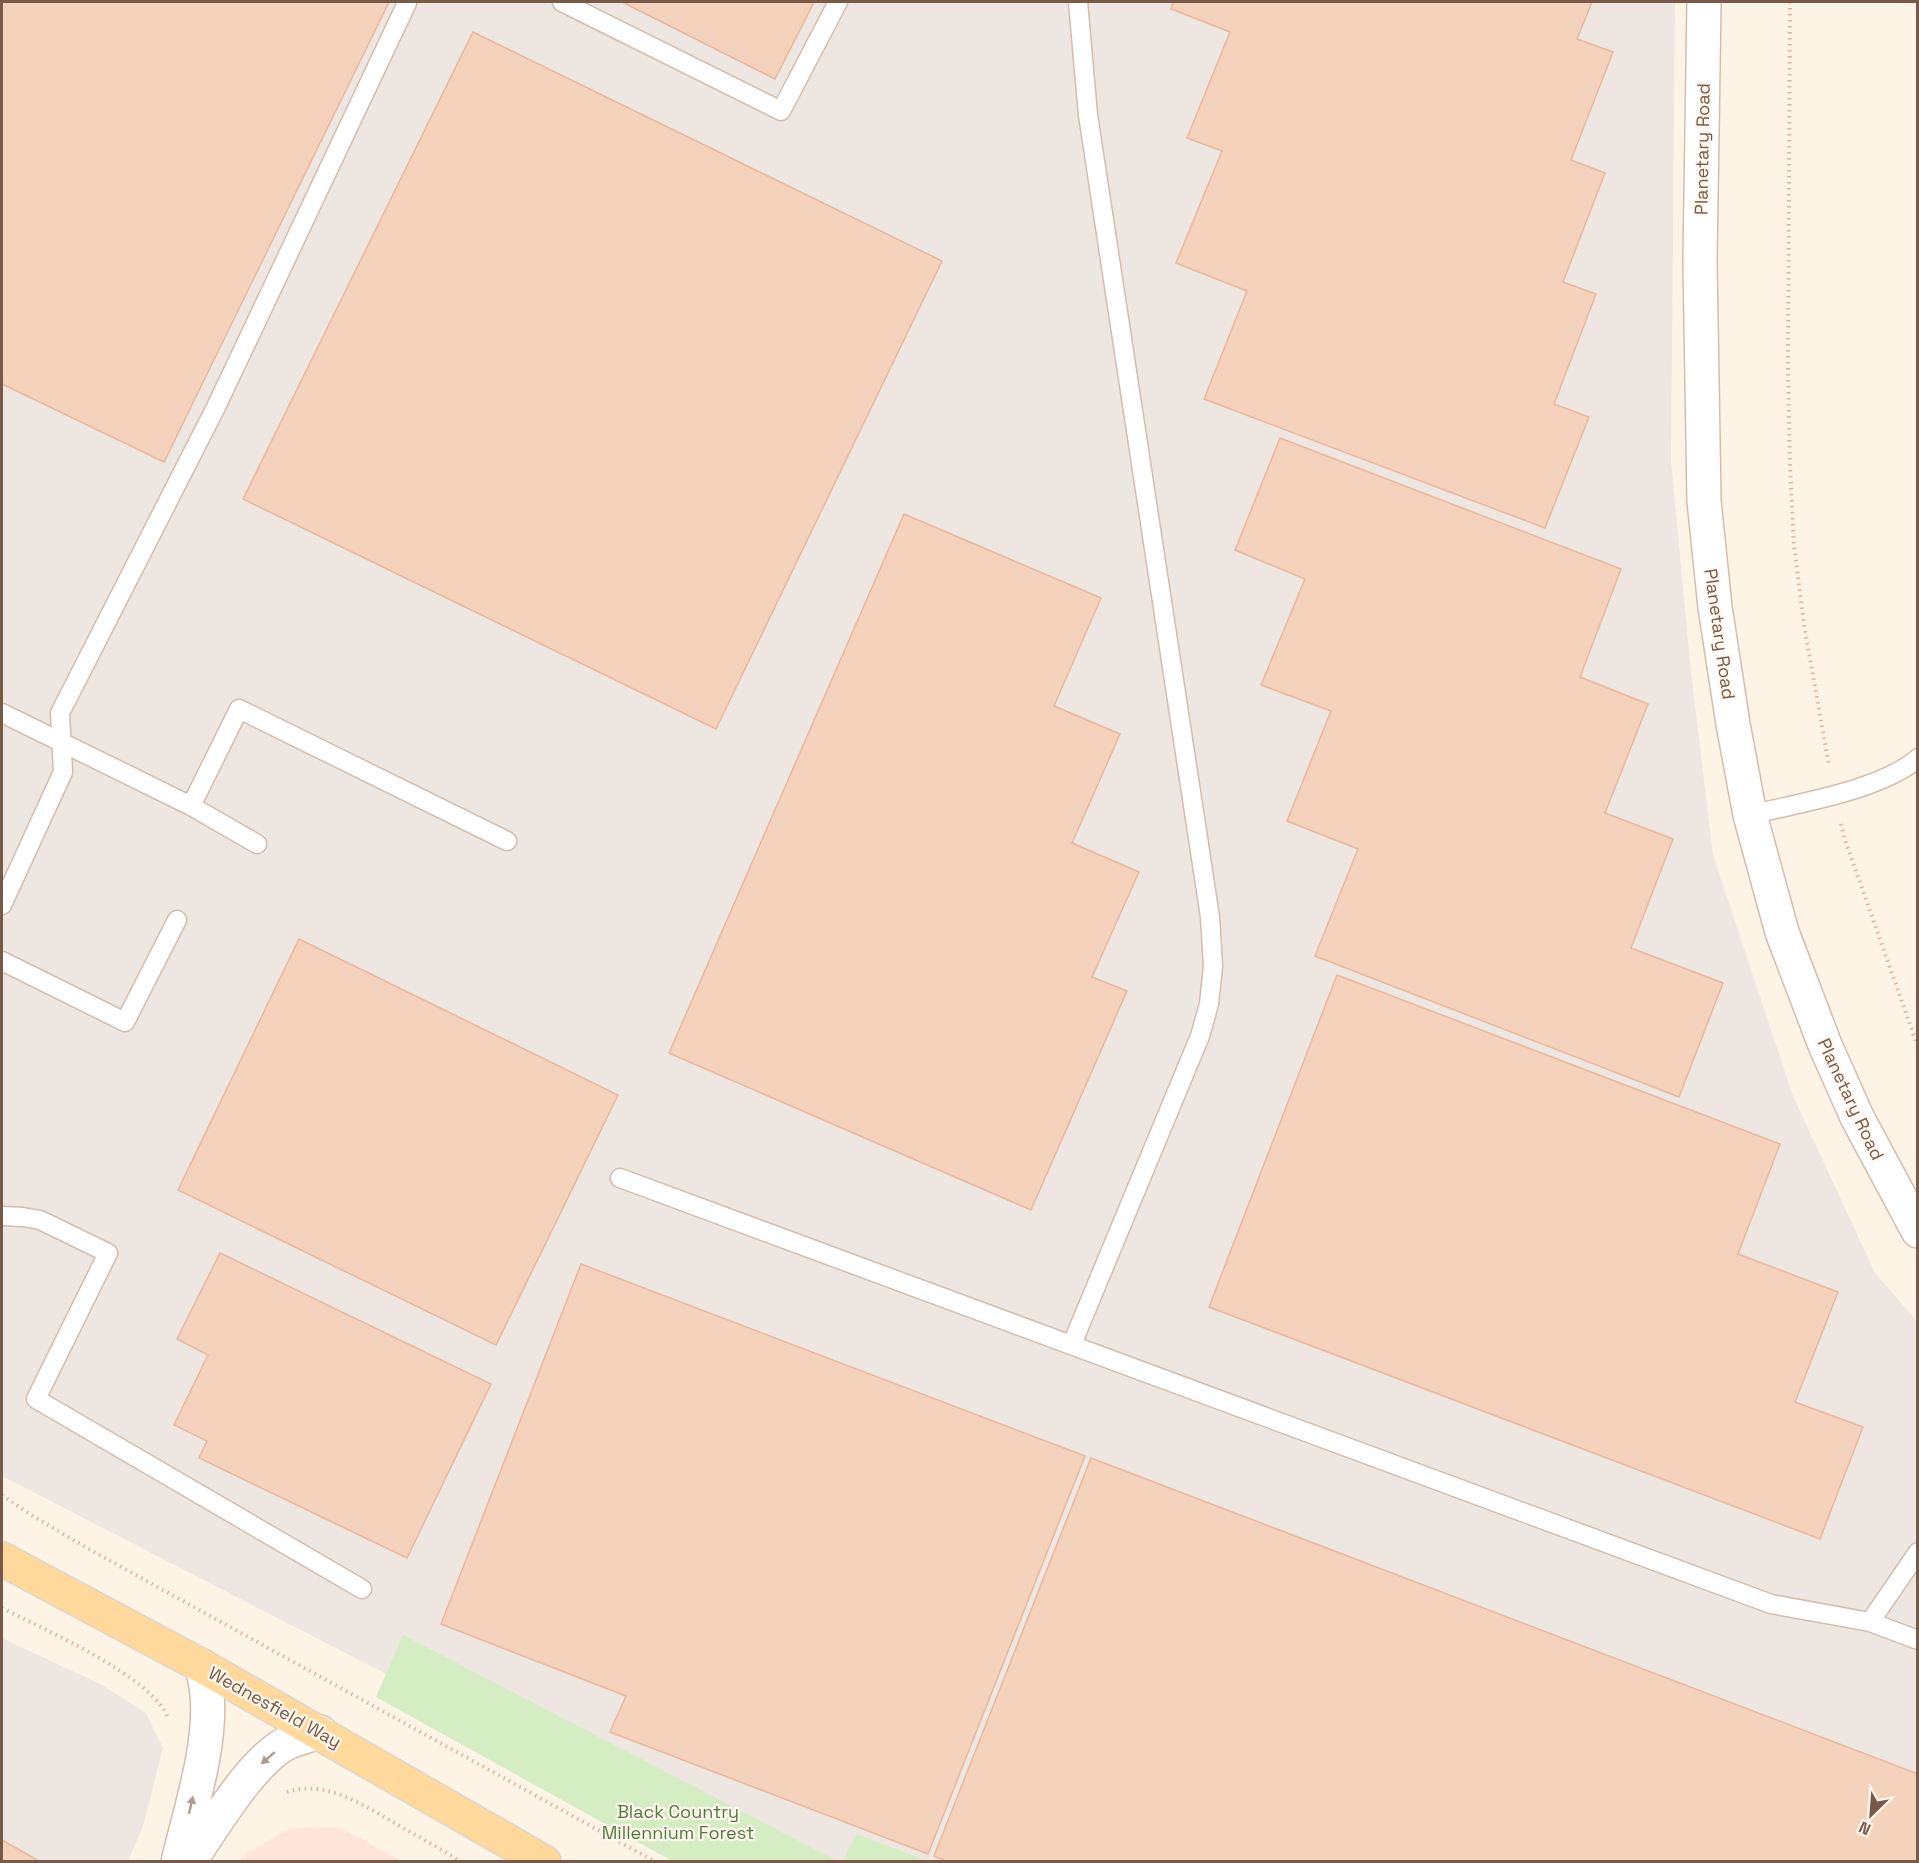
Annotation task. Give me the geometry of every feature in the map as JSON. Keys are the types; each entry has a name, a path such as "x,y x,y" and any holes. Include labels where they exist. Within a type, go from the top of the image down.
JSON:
{"main road":[{"name":"Wednesfield Way","path":"2,1559 202,1666 544,1862"}],"street":[{"name":"Planetary Road","path":"1704,2 1700,261 1704,501 1715,607 1750,815 1782,932 1825,1045 1857,1117 1917,1232"},
{"path":"178,1862 200,1769 205,1732 207,1695 202,1666"},
{"path":"189,1862 241,1788 265,1760 288,1742 320,1732"}],"lane":[{"path":"562,2 781,111 838,2"},
{"path":"1072,1344 1200,1036 1209,1004 1213,966 1210,917 1088,115 1078,2"},
{"path":"2,905 63,772 60,713 216,407 407,3"},
{"path":"191,806 239,709 507,841"},
{"path":"2,713 191,806 257,844"},
{"path":"1750,815 1877,782 1905,769 1917,758"},
{"path":"2,961 125,1022 177,920"},
{"path":"620,1178 1771,1604 1870,1622 1917,1640"},
{"path":"2,1216 40,1220 108,1253 36,1399 362,1589"},
{"path":"1870,1622 1917,1552"}],"path":[{"path":"1790,2 1788,354 1794,545 1804,625 1834,794 1845,840 1917,1047"},
{"path":"2,1495 87,1548 656,1862"},
{"path":"2,1608 114,1667 148,1690 166,1710 169,1720"},
{"path":"241,1788 267,1807 285,1793 302,1788 326,1790 349,1797 462,1862"}],"shaded area":[{"path":"2,2 1675,2 1671,460 1691,672 1713,855 1793,1096 1875,1273 1917,1321 1917,1861 749,1861 2,1476"},
{"path":"2,1638 102,1685 146,1713 163,1748 143,1826 128,1861 2,1862"},
{"path":"339,1827 402,1861 240,1861 243,1856 290,1828"}],"green space":[{"name":"Black Country Millennium Forest","path":"403,1635 837,1861 672,1861 376,1697"},
{"path":"856,1834 928,1861 843,1861"}],"building":[{"path":"2,2 389,2 164,462 2,384"},
{"path":"622,2 814,2 775,79"},
{"path":"1173,2 1592,2 1577,39 1613,52 1571,160 1605,173 1563,282 1596,294 1554,404 1589,417 1545,528 1204,399 1247,291 1176,263 1222,151 1187,138 1230,32 1171,9"},
{"path":"473,32 942,261 716,729 243,499"},
{"path":"1280,438 1621,569 1580,677 1648,704 1605,813 1673,839 1631,948 1723,983 1679,1097 1315,956 1358,849 1287,821 1331,711 1261,685 1305,579 1235,550"},
{"path":"904,514 1101,598 1054,706 1120,734 1072,843 1139,872 1092,977 1127,991 1031,1210 669,1053"},
{"path":"299,939 618,1095 496,1345 178,1190"},
{"path":"1337,975 1780,1144 1738,1254 1838,1292 1795,1402 1863,1427 1820,1539 1209,1307"},
{"path":"220,1253 491,1384 407,1558 199,1458 207,1441 174,1425 208,1355 177,1339"},
{"path":"581,1264 1085,1456 928,1854 610,1732 626,1696 441,1624"},
{"path":"1091,1458 1918,1774 1918,1862 948,1862 934,1856"},
{"path":"2,1840 41,1862 2,1862"}]}
